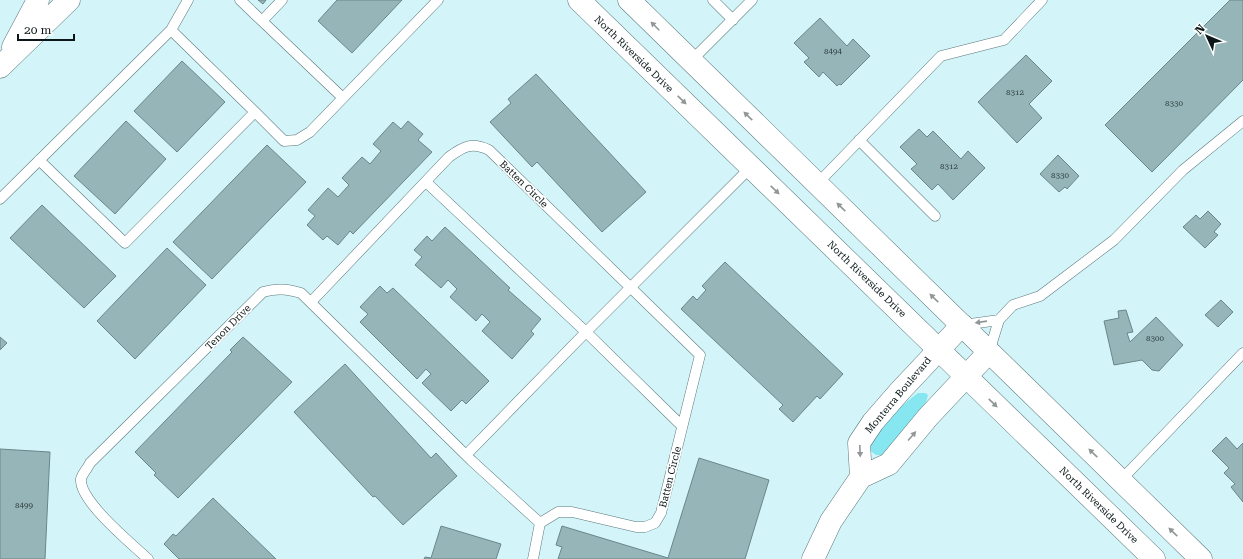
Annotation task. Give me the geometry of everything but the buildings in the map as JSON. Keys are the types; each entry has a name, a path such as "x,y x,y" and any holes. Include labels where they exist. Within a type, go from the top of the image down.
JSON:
{"main road":[{"path":"3,65 38,0"},
{"path":"3,65 69,0"},
{"name":"North Riverside Drive","path":"579,0 939,348 965,376 1154,559"},
{"path":"629,0 1202,559"},
{"name":"Monterra Boulevard","path":"861,477 859,443 878,417 939,348 962,325"},
{"path":"813,559 831,521 861,477 889,464 923,422 965,376 990,352"}],"lane":[{"path":"0,199 171,30 188,0"},
{"path":"240,0 343,98"},
{"path":"262,21 282,0"},
{"path":"171,30 284,140 297,140 310,132 438,0"},
{"path":"713,0 732,20"},
{"path":"691,61 752,0"},
{"path":"817,184 941,56 1004,40 1042,0"},
{"path":"40,160 125,243 254,112"},
{"path":"990,352 999,320 1014,305 1040,296 1114,240 1183,170 1243,121"},
{"path":"859,140 935,216"},
{"name":"Batten Circle","path":"426,182 449,157 462,147 479,145 489,150 700,356 661,513 655,523 644,527 636,527 572,512 558,512 540,523"},
{"path":"466,455 586,332 751,167"},
{"path":"533,559 540,523 466,455 311,302 426,182 586,332 682,426"},
{"name":"Tenon Drive","path":"148,559 96,510 83,492 81,479 90,463 263,292 275,289 287,289 301,293 311,302"},
{"path":"962,325 999,320"},
{"path":"1121,480 1243,353"}],"shaded area":[{"path":"918,393 925,393 928,395 926,402 890,448 882,455 876,455 869,450 877,434 889,418"}]}
